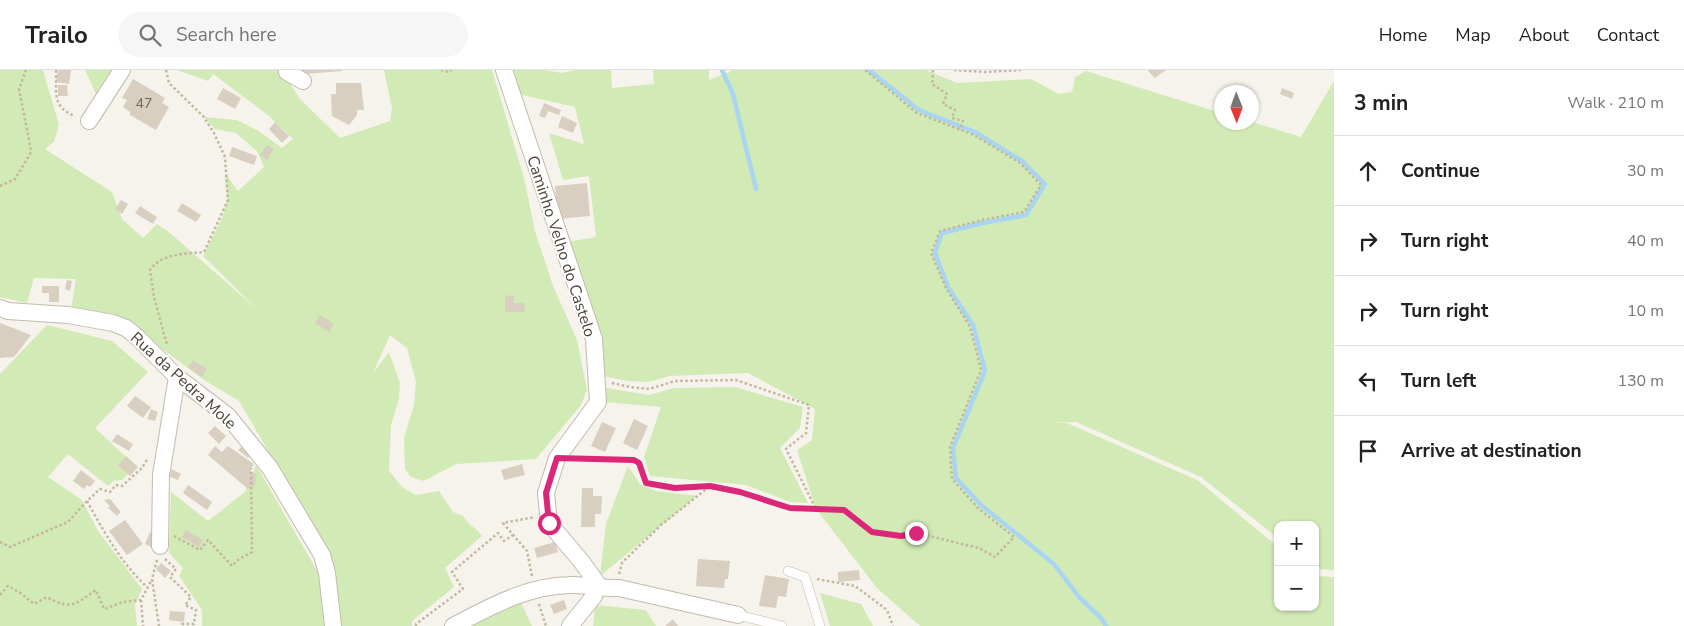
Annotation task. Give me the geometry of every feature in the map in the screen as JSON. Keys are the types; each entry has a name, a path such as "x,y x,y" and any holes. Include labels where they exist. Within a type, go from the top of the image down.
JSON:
{"street":[{"path":"89,121 122,70"},
{"path":"287,70 303,81"},
{"name":"Caminho Velho do Castelo","path":"504,70 594,339 598,402 557,458 546,493 547,515"},
{"name":"Rua da Pedra Mole","path":"0,308 8,311 68,315 112,323 126,328 177,377 228,416 270,468 322,555 327,573 333,626"},
{"path":"161,551 161,475 177,377"},
{"path":"547,515 549,523 596,580 597,588 594,596 570,626"},
{"path":"453,626 502,601 535,590 570,585 619,588 738,616"}],"lane":[{"path":"788,571 805,577 820,626"},
{"path":"738,616 782,626"}],"path":[{"path":"0,186 15,179 31,150 19,89 26,70"},
{"path":"56,70 56,98 60,106 65,112 89,121"},
{"path":"166,70 169,84 202,116 214,133 225,158 228,200 204,252 163,258 154,264 150,270 154,297 169,349"},
{"path":"441,70 449,72 452,70"},
{"path":"557,458 634,460 639,463 646,483 675,488 710,486 740,492 790,508 844,510 872,532 901,536 916,533 979,548 995,557 1014,537 978,508 952,480 950,447 981,370 970,327 946,288 931,253 940,230 1024,212 1041,185 1020,163 974,135 917,113 865,70"},
{"path":"934,70 932,84 947,94 943,104 955,110 952,118 963,121 960,130"},
{"path":"954,70 985,72 1021,70"},
{"path":"596,380 649,389 675,382 736,380 809,405 806,433 786,449 816,509"},
{"path":"0,542 10,547 68,522 100,490 110,492 116,485 122,486 142,468 160,442 166,441"},
{"path":"160,528 200,550 208,540 232,566 239,558 252,552 251,444"},
{"path":"619,588 619,572 622,563 661,525 710,486"},
{"path":"87,501 110,542 133,575 147,588"},
{"path":"546,626 535,590 527,551 503,523 547,515"},
{"path":"416,626 416,624 463,589 452,572 498,533 504,540 513,536"},
{"path":"143,626 141,600 152,579 161,551"},
{"path":"161,551 176,569 170,577 191,597 185,605 196,610 194,624 182,624 182,626"},
{"path":"805,577 855,586 887,610 893,626"},
{"path":"152,579 159,626"},
{"path":"0,595 8,586 34,604 48,596 61,605 74,604 96,590 104,609 122,602 141,600"}],"green space":[{"path":"0,70 43,70 59,125 54,142 45,149 112,192 122,219 143,238 157,224 170,233 259,311 203,256 223,216 227,199 225,173 238,191 264,167 257,151 236,133 215,129 204,117 237,120 257,130 282,148 293,139 268,115 213,74 208,81 177,70 281,70 300,99 340,138 390,121 392,108 384,70 492,70 524,178 535,231 553,286 577,340 587,390 581,405 536,459 456,464 424,481 411,477 405,469 404,438 414,405 416,382 407,348 390,335 373,373 389,352 400,383 399,399 391,425 389,471 403,488 416,495 439,491 453,512 463,516 482,536 445,568 454,587 412,621 412,626 339,626 336,578 329,555 239,401 204,380 116,315 71,309 76,279 34,278 27,303 0,297"},
{"path":"85,70 111,70 96,94"},
{"path":"509,70 544,70 562,73 575,70 611,70 612,88 654,84 653,70 709,70 709,80 733,70 926,70 957,83 1031,79 1059,94 1072,92 1075,77 1086,71 1214,111 1214,130 1259,130 1259,124 1301,137 1334,81 1334,570 1319,569 1319,521 1274,521 1274,535 1201,477 1076,422 1049,423 1067,423 1197,480 1274,544 1274,611 1319,611 1319,576 1334,577 1334,626 920,626 877,588 816,509 797,450 812,440 815,409 748,373 670,376 648,382 629,381 603,376 567,242 596,237 589,176 563,180 549,133 584,144 575,107 518,94"},
{"path":"47,325 112,341 148,372 95,428 136,466 122,480 114,481 108,486 68,454 48,477 82,500 98,531 142,589 135,605 137,626 0,626 0,374"},
{"path":"601,387 649,395 674,388 735,387 803,407 800,428 780,448 808,503 790,502 746,485 650,476 644,457 661,407 604,402"},
{"path":"256,465 320,576 324,626 202,626 202,610 179,576 183,568 169,553 171,492 208,521 245,492"},
{"path":"628,466 640,484 656,491 697,496 600,576 606,524"},
{"path":"820,593 861,604 873,626 830,626"},
{"path":"521,603 532,626 468,626 472,624"},
{"path":"595,605 646,610 656,626 593,626"}],"building":[{"path":"58,70 71,70 69,84 56,82"},
{"path":"302,70 342,70 342,71 306,74"},
{"path":"1149,70 1166,70 1155,78"},
{"path":"133,79 165,98 162,103 169,107 156,130 130,115 130,112 123,107 127,100 122,98"},
{"path":"336,83 361,83 364,110 357,110 357,115 349,125 332,116 331,94 336,94"},
{"path":"58,85 67,85 68,96 58,96"},
{"path":"223,88 241,98 235,109 217,99"},
{"path":"1282,88 1294,93 1292,99 1280,94"},
{"path":"544,103 561,110 559,115 548,111 545,118 539,116"},
{"path":"562,116 577,123 573,133 558,127"},
{"path":"275,122 289,136 282,143 269,129"},
{"path":"267,145 274,149 267,160 260,155"},
{"path":"232,147 257,156 254,165 229,156"},
{"path":"587,183 590,216 558,219 555,186"},
{"path":"121,200 128,204 122,214 115,209"},
{"path":"182,203 201,215 196,222 177,211"},
{"path":"140,206 157,217 153,224 135,213"},
{"path":"67,280 72,281 70,291 65,289"},
{"path":"42,286 59,286 59,302 49,302 49,293 42,293"},
{"path":"514,295 514,303 524,303 525,312 505,312 505,296"},
{"path":"320,315 334,324 329,332 315,323"},
{"path":"0,323 31,335 14,357 0,358"},
{"path":"193,360 207,369 202,377 188,367"},
{"path":"135,396 151,407 143,418 127,406"},
{"path":"151,409 158,412 155,421 147,419"},
{"path":"634,419 648,426 637,450 623,443"},
{"path":"602,422 616,428 605,452 591,446"},
{"path":"215,426 226,436 219,444 208,433"},
{"path":"117,434 133,444 129,451 112,441"},
{"path":"244,445 252,454 248,458 238,450"},
{"path":"215,446 222,452 228,446 254,464 250,470 256,475 255,485 248,489 208,455"},
{"path":"126,456 138,467 130,476 118,465"},
{"path":"522,464 525,475 504,480 501,470"},
{"path":"172,469 181,474 178,480 169,476"},
{"path":"81,470 95,481 90,487 87,485 84,489 73,481"},
{"path":"188,485 212,502 207,510 183,493"},
{"path":"582,488 593,488 593,496 602,496 601,514 595,514 595,527 581,527"},
{"path":"110,499 121,512 117,516 108,508 110,506 104,500"},
{"path":"125,520 143,544 127,555 109,531"},
{"path":"186,530 203,540 199,547 182,537"},
{"path":"150,532 158,535 153,548 145,544"},
{"path":"555,542 558,552 537,558 534,548"},
{"path":"698,559 730,561 728,579 725,579 724,588 696,586"},
{"path":"161,563 171,571 165,578 156,569"},
{"path":"859,570 860,580 838,582 838,572"},
{"path":"765,575 789,579 786,597 778,596 776,608 759,606"},
{"path":"564,600 567,609 554,614 550,605"},
{"path":"170,611 185,612 184,622 169,620"},
{"path":"673,619 678,626 665,626"}],"waterway":[{"path":"722,70 733,94 756,189"},
{"path":"869,70 919,110 975,132 1022,161 1045,184 1026,215 942,233 935,253 948,287 973,325 985,371 953,448 956,478 981,505 1054,564 1079,597 1101,618 1106,626"}],"route":[{"path":"549,523 546,493 557,458 634,460 639,463 646,483 675,488 710,486 740,492 790,508 844,510 872,532 901,536 916,533"}]}
